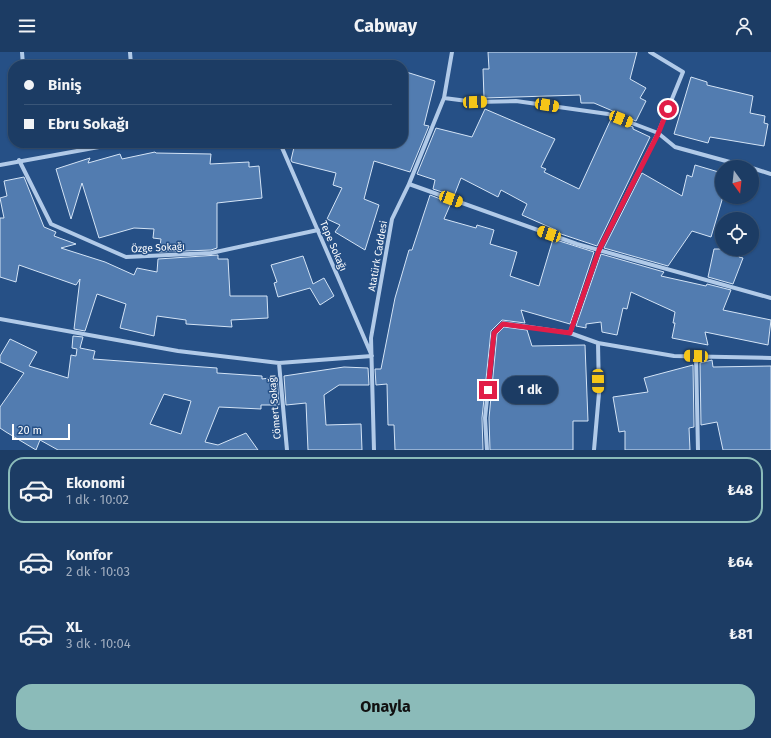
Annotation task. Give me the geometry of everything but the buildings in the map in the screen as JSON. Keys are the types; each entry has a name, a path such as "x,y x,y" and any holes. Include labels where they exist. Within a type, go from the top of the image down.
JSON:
{"street":[{"name":"Atatürk Caddesi","path":"374,450 371,338 392,219 409,184 444,98 452,52"},
{"path":"570,333 599,250 658,134 683,72 650,52"},
{"path":"444,98 475,102 516,101 608,114 658,134 675,147 722,160"},
{"path":"0,165 20,160 91,148"},
{"name":"Tepe Sokağı","path":"282,148 372,356"},
{"name":"Özge Sokağı","path":"20,160 52,224 126,257 210,253 318,230"},
{"path":"759,170 771,174"},
{"path":"409,184 599,250 771,298"},
{"path":"0,319 178,352 279,364 372,356"},
{"path":"487,450 485,418 494,333 503,324 570,333 598,343 674,356 771,358"},
{"path":"594,450 599,393 598,343"},
{"path":"696,356 698,450"},
{"name":"Cömert Sokağı","path":"279,364 287,450"}],"route":[{"path":"488,390 494,333 503,324 570,333 599,250 658,134 668,109"}]}
